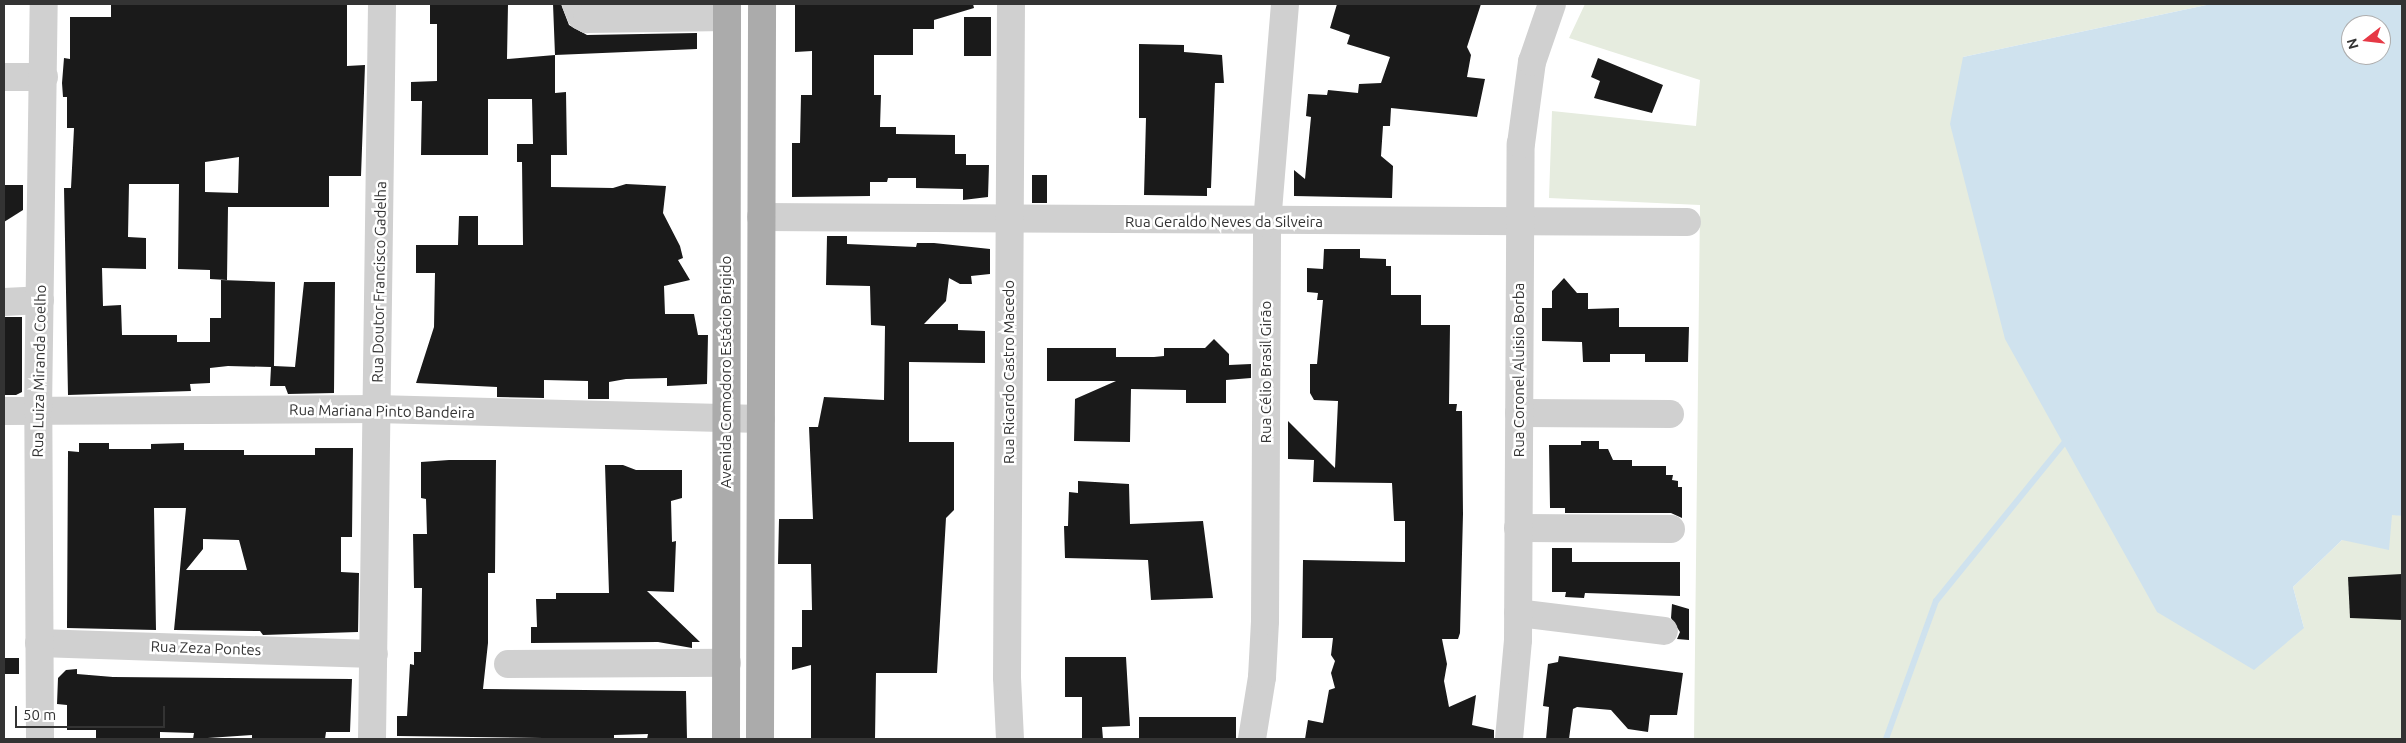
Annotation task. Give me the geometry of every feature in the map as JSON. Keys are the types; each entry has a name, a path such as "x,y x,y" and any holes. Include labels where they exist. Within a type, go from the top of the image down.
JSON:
{"main road":[{"path":"760,739 762,4"},
{"name":"Avenida Comodoro Estácio Brigido","path":"726,739 727,10"}],"street":[{"name":"Rua Luiza Miranda Coelho","path":"40,739 38,410 44,4"},
{"name":"Rua Doutor Francisco Gadelha","path":"372,739 382,4"},
{"path":"576,4 581,16 587,19 727,10"},
{"name":"Rua Ricardo Castro Macedo","path":"1010,739 1007,667 1011,4"},
{"name":"Rua Célio Brasil Girão","path":"1252,739 1262,678 1265,621 1267,223 1285,4"},
{"name":"Rua Coronel Aluisio Borba","path":"1509,739 1518,613 1521,144 1532,62 1552,4"},
{"path":"4,77 44,77"},
{"name":"Rua Geraldo Neves da Silveira","path":"761,217 1267,223 1520,224 1687,222"},
{"path":"4,302 40,300"},
{"name":"Rua Mariana Pinto Bandeira","path":"4,411 376,409 761,419"},
{"path":"1519,413 1670,414"},
{"path":"1518,528 1671,529"},
{"path":"1518,613 1664,631"},
{"name":"Rua Zeza Pontes","path":"39,643 374,654"},
{"path":"508,664 727,663"}],"shaded area":[{"path":"1585,4 2211,4 1963,57 2304,628 2293,587 2342,540 2392,514 2402,516 2402,739 1694,739 1700,205 1549,198 1552,111 1696,126 1700,80 1569,38"}],"water":[{"path":"2211,4 2402,4 2402,516 2392,515 2389,550 2342,540 2293,587 2304,628 2254,670 2157,612 2005,339 1950,124 1963,57"}],"building":[{"path":"111,4 347,4 347,66 365,65 361,176 329,176 329,207 228,207 227,280 210,279 210,270 178,269 179,184 129,184 128,237 146,238 146,269 102,268 103,306 121,305 122,335 177,335 177,342 210,342 210,318 221,318 221,280 275,282 274,366 295,367 304,282 335,282 334,393 288,394 285,386 270,386 271,367 228,366 210,368 210,383 190,384 191,391 68,395 64,188 71,188 74,128 67,128 67,97 63,97 62,83 64,58 70,59 70,17 111,17","holes":["239,157 238,193 205,192 205,162"]},
{"path":"430,4 508,4 507,59 555,55 555,93 566,92 567,155 551,155 551,187 613,188 626,184 666,186 663,213 680,246 683,258 678,260 690,280 664,286 665,314 694,314 698,335 708,335 707,384 667,386 667,378 626,379 609,382 609,399 588,399 588,381 544,380 544,398 497,397 497,387 416,383 434,327 435,273 416,273 416,245 458,245 459,216 478,216 478,245 523,245 522,162 517,162 517,144 533,144 532,99 488,99 488,155 421,155 422,101 411,101 411,82 437,81 437,24 430,24"},
{"path":"553,4 561,4 569,25 587,35 697,33 697,49 555,55"},
{"path":"795,4 973,4 974,8 934,20 934,29 913,29 913,55 874,55 874,95 881,95 880,127 896,127 896,134 955,135 955,154 966,154 966,165 989,165 988,197 963,200 963,189 916,188 916,178 888,178 887,182 870,182 870,196 792,197 792,143 800,143 801,95 812,95 812,51 795,52"},
{"path":"1337,4 1481,4 1467,47 1471,55 1467,77 1485,79 1477,117 1391,108 1390,126 1383,126 1381,156 1393,166 1392,198 1294,196 1294,170 1305,179 1311,117 1306,116 1308,94 1327,95 1328,90 1358,93 1359,84 1381,83 1390,57 1347,44 1350,35 1330,28"},
{"path":"964,17 991,17 991,56 964,56"},
{"path":"1139,44 1184,45 1184,52 1222,55 1224,83 1215,83 1211,188 1207,188 1207,196 1144,195 1146,118 1139,118"},
{"path":"1598,58 1663,85 1652,113 1594,98 1600,81 1591,77"},
{"path":"1032,175 1047,175 1047,203 1032,203"},
{"path":"4,185 23,185 23,210 4,222"},
{"path":"827,236 847,236 847,244 916,247 917,243 934,243 990,249 990,274 971,276 972,284 960,284 949,278 946,301 924,324 958,324 958,330 985,331 985,363 909,362 909,442 954,442 954,510 946,518 937,673 876,673 875,739 811,739 811,665 792,670 792,647 802,647 802,610 812,610 811,564 778,564 779,519 813,519 809,427 818,427 824,397 884,400 885,326 871,325 870,286 826,285"},
{"path":"1324,249 1360,249 1360,258 1386,259 1386,266 1391,266 1391,295 1421,295 1421,325 1450,325 1449,404 1457,404 1456,411 1462,411 1463,514 1460,633 1458,639 1442,639 1447,664 1444,681 1449,707 1476,695 1472,725 1494,730 1494,739 1305,739 1308,720 1323,723 1329,690 1335,688 1331,673 1335,661 1331,655 1333,638 1302,638 1303,560 1405,562 1405,521 1394,521 1392,483 1313,482 1314,460 1288,459 1288,421 1335,468 1338,401 1314,400 1310,393 1310,364 1317,364 1323,300 1317,300 1318,293 1307,292 1307,268 1323,269"},
{"path":"1564,278 1577,293 1588,293 1588,309 1619,308 1619,327 1689,327 1688,362 1645,362 1645,354 1610,354 1610,362 1583,362 1582,342 1542,341 1542,308 1552,308 1552,291"},
{"path":"4,317 22,317 22,392 16,395 4,395"},
{"path":"1214,339 1229,354 1229,365 1251,364 1251,378 1226,380 1226,403 1186,403 1186,390 1131,389 1130,442 1074,441 1075,399 1116,381 1047,381 1047,348 1116,348 1116,357 1154,357 1164,356 1164,348 1205,348"},
{"path":"1581,441 1599,441 1599,449 1608,449 1613,460 1632,460 1632,466 1666,466 1666,475 1673,475 1672,480 1678,481 1678,487 1682,487 1682,518 1671,513 1565,513 1565,508 1550,508 1549,445 1581,445"},
{"path":"79,443 109,443 109,449 151,449 151,444 184,443 184,450 244,450 244,455 315,455 315,448 353,448 352,537 341,537 341,572 359,573 358,632 263,635 260,631 174,630 186,508 154,508 156,630 67,628 68,451 79,452","holes":["203,539 239,540 247,570 186,570 203,549"]},
{"path":"496,460 495,573 488,573 488,643 483,689 686,691 687,739 647,739 648,734 614,735 614,739 397,736 397,716 407,716 410,664 414,665 414,652 421,652 422,588 414,588 413,534 427,534 426,499 421,498 421,462"},
{"path":"605,465 623,465 636,470 682,470 682,498 671,501 672,542 676,541 674,592 647,591 700,642 692,642 692,648 658,642 531,643 531,627 537,627 536,599 556,599 556,593 609,593"},
{"path":"1078,481 1129,484 1130,524 1203,521 1213,598 1151,600 1148,560 1065,558 1064,526 1068,526 1069,492 1078,493"},
{"path":"1552,548 1572,548 1572,562 1680,562 1680,596 1585,593 1584,598 1565,597 1566,592 1552,592"},
{"path":"2402,574 2402,620 2350,618 2348,577"},
{"path":"1672,604 1689,609 1689,640 1677,639 1680,632 1671,618"},
{"path":"1559,656 1683,673 1677,715 1650,715 1648,732 1628,729 1611,710 1577,707 1573,709 1569,739 1546,739 1549,707 1543,706 1548,664 1558,662"},
{"path":"1065,657 1126,657 1130,726 1102,727 1103,739 1082,739 1082,697 1065,697"},
{"path":"4,658 19,658 19,674 4,674"},
{"path":"77,669 77,674 113,677 352,679 350,732 326,732 325,739 252,738 252,735 193,739 194,733 160,732 160,739 96,738 96,730 67,730 67,705 57,704 58,678 66,670"},
{"path":"1139,717 1236,717 1236,739 1139,739"}],"waterway":[{"path":"1886,739 1936,601 2069,437"}]}
